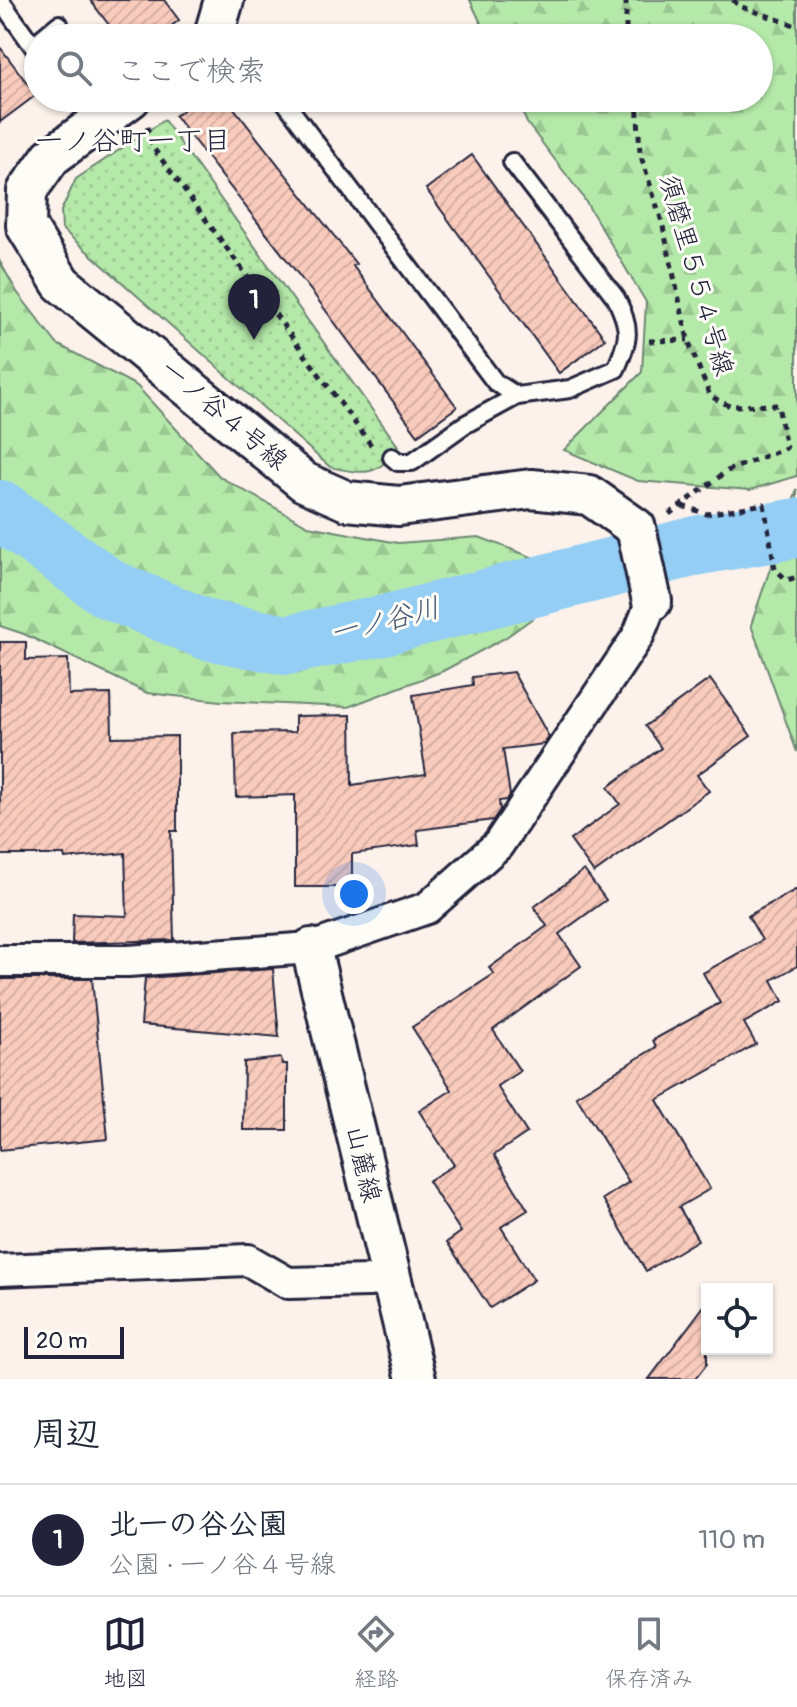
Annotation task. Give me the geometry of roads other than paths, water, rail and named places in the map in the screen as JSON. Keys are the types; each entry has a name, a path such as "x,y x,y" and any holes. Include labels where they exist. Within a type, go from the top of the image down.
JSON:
{"street":[{"name":"一ノ谷４号線","path":"132,112 51,157 27,191 26,226 61,283 304,482 347,501 399,506 531,489 589,495 648,524 652,601"},
{"path":"0,961 128,961 311,948 427,908 498,845 638,636 652,601"},
{"name":"山麓線","path":"311,948 416,1379"},
{"path":"0,1270 248,1260 288,1283 369,1281 389,1277"}],"lane":[{"path":"0,0 24,33"},
{"path":"292,112 495,382 517,396"},
{"path":"392,457 398,462 412,462 464,425 517,396 570,389 616,369 628,342 628,323 616,298 512,162"}],"waterway":[{"name":"一ノ谷川","path":"0,510 109,589 207,630 287,645 380,626 700,545 797,528"}],"place":[{"name":"北一の谷公園","path":"254,340"}],"district":[{"name":"一ノ谷町一丁目","path":"133,141"}]}
